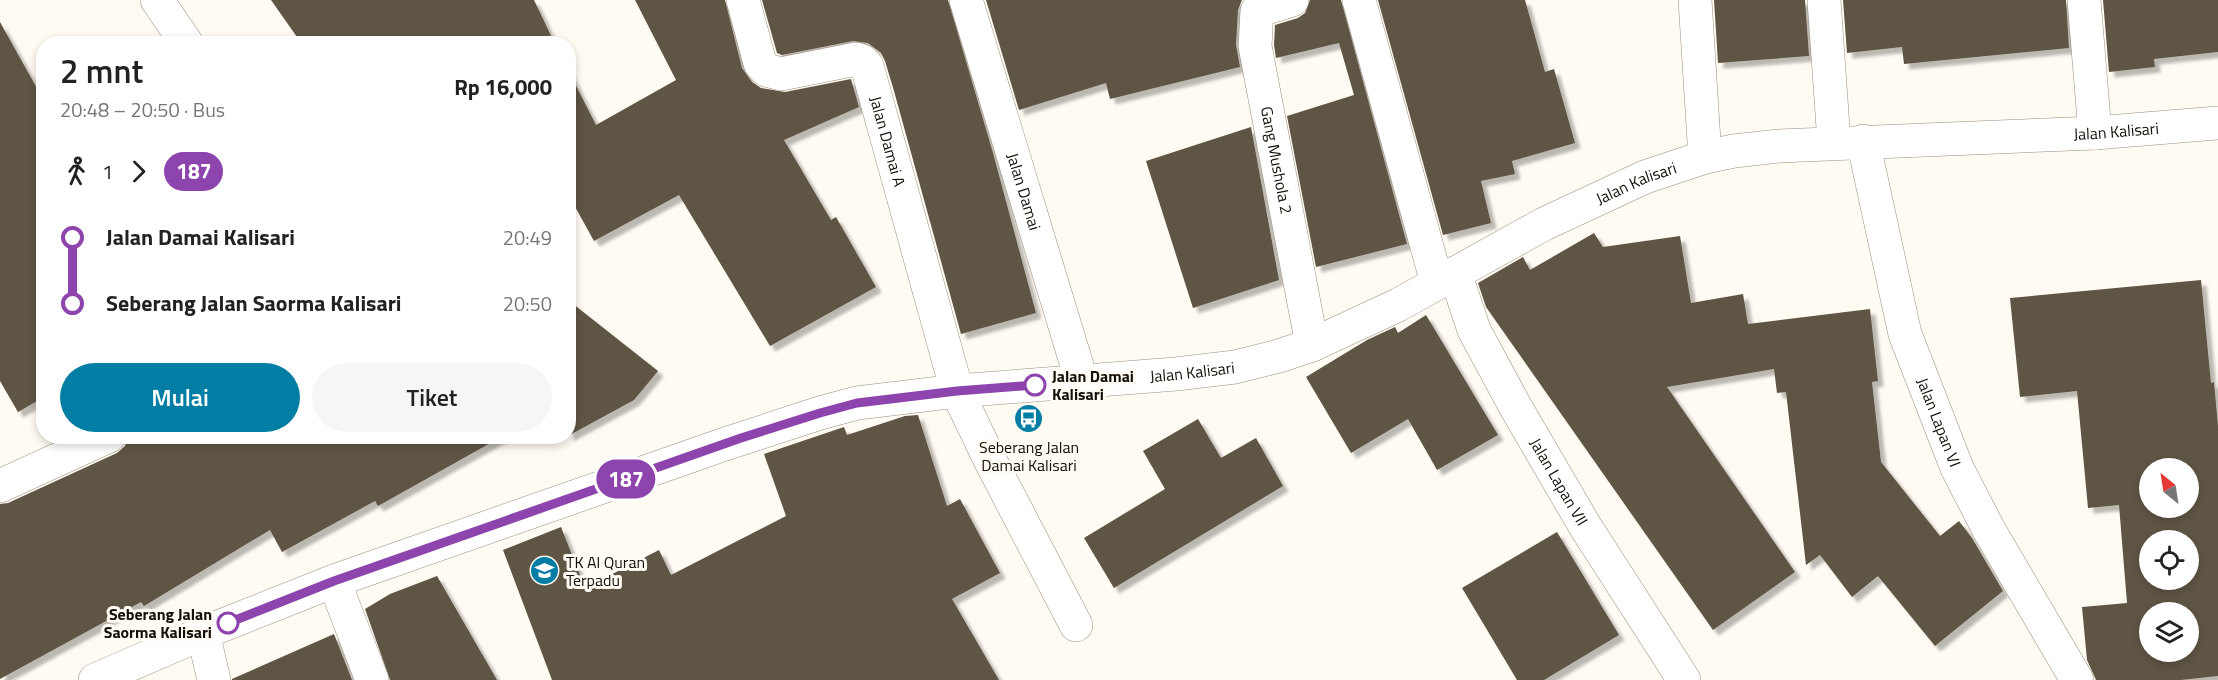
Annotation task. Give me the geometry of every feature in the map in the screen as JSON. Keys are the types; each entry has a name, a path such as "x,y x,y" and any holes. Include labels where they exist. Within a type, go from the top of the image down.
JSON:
{"street":[{"path":"157,0 182,36"},
{"name":"Jalan Damai A","path":"743,0 759,63 766,70 781,74 856,59 867,66 957,391"},
{"name":"Jalan Damai","path":"966,0 1082,382"},
{"name":"Gang Mushola 2","path":"1292,0 1257,11 1255,46 1311,345"},
{"path":"1359,0 1446,278"},
{"path":"1695,0 1705,157"},
{"name":"Jalan Lapan VI","path":"1824,0 1849,142 1905,333 1957,468 1989,530 2077,680"},
{"path":"2084,0 2095,134"},
{"name":"Jalan Kalisari","path":"95,680 203,633 334,581 811,416 857,403 957,391 1235,367 1279,356 1311,345 1398,305 1589,202 1645,177 1705,157 1734,151 1849,142 2095,134 2218,123"},
{"name":"Jalan Lapan VII","path":"1446,278 1515,406 1585,526 1684,680"},
{"path":"957,391 989,458 1076,625"},
{"path":"3,477 88,444"},
{"path":"334,581 372,680"},
{"path":"203,633 214,680"}],"building":[{"path":"271,0 534,0 551,36 296,36"},
{"path":"635,0 725,0 742,68 752,82 761,88 785,92 851,79 859,107 784,140 831,220 836,217 876,287 770,346 679,195 594,241 576,208 576,86 596,125 676,80"},
{"path":"762,0 948,0 993,153 1036,313 961,334 894,91 881,53 868,43 853,41 782,55 777,53"},
{"path":"986,0 1242,0 1238,10 1236,45 1240,67 1110,99 1106,83 1019,110"},
{"path":"1310,0 1341,0 1407,244 1316,267 1287,116 1354,95 1339,43 1276,58 1275,25 1298,18 1305,13"},
{"path":"1378,0 1525,0 1545,72 1554,69 1575,143 1512,161 1515,174 1481,181 1491,223 1443,235"},
{"path":"1714,0 1805,0 1809,56 1718,63"},
{"path":"1843,0 2066,0 2069,48 1904,64 1902,47 1847,53"},
{"path":"2103,0 2218,0 2218,52 2154,59 2155,67 2109,72"},
{"path":"0,22 36,87 36,402 18,412 0,381"},
{"path":"1251,127 1279,280 1193,308 1146,161"},
{"path":"1594,233 1603,247 1680,236 1691,303 1743,294 1748,324 1870,309 1878,381 1872,382 1881,462 1940,536 1959,521 1972,538 2003,591 1935,646 1878,576 1852,597 1820,555 1806,565 1786,392 1777,393 1774,369 1667,387 1795,572 1713,630 1486,307 1478,283 1523,257 1530,270"},
{"path":"2201,280 2211,383 2214,382 2218,426 2218,676 2181,680 2096,680 2087,660 2082,607 2127,603 2119,505 2088,508 2077,391 2020,397 2010,298"},
{"path":"576,306 658,371 634,400 576,432"},
{"path":"1426,315 1498,435 1437,470 1408,419 1351,453 1306,377 1367,340 1395,327 1398,333"},
{"path":"918,415 947,506 960,499 1000,573 952,599 999,680 552,680 503,550 561,527 585,588 659,550 671,575 786,516 764,454 844,427 847,435 905,416"},
{"path":"1198,419 1221,458 1256,438 1283,486 1114,588 1084,538 1165,489 1143,451"},
{"path":"126,444 489,444 378,506 375,501 282,552 270,530 144,606 141,602 0,679 0,504 8,503 117,453"},
{"path":"1557,532 1619,635 1544,680 1517,680 1462,588"},
{"path":"437,576 497,680 390,680 365,609 390,594"},
{"path":"334,634 352,680 232,680 232,679"}],"bus line":[{"name":"187","path":"228,623 334,581 741,438 820,413 857,403 957,391 1035,385"}],"place":[{"name":"Jalan Damai Kalisari","path":"1035,385"},
{"name":"Seberang Jalan Damai Kalisari","path":"1029,419"},
{"name":"TK Al Quran Terpadu","path":"545,571"},
{"name":"Seberang Jalan Saorma Kalisari","path":"228,623"}]}
